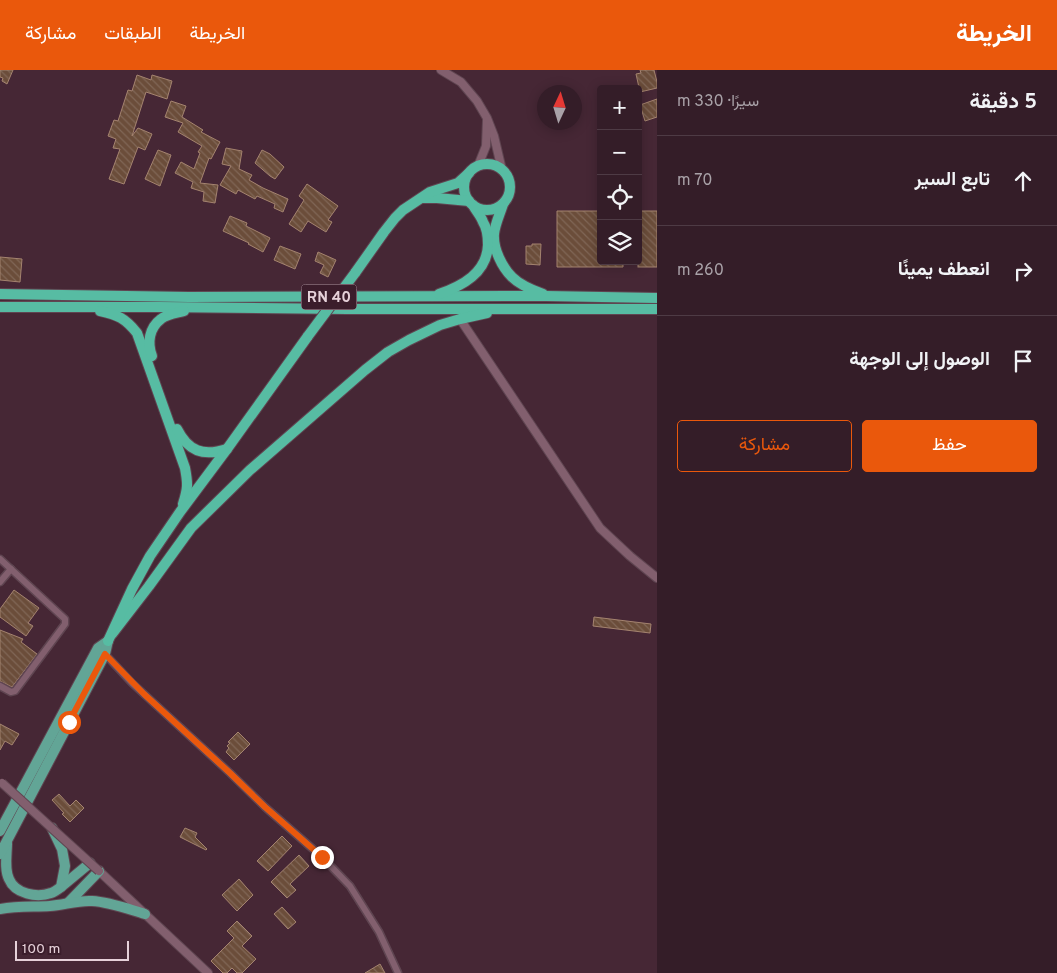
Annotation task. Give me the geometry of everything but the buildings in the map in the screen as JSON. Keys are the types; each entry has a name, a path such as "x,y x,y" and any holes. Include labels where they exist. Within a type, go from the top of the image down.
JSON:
{"highway":[{"path":"110,638 132,589 150,556 180,512 395,218 403,210 430,192 458,183 478,166 486,164 502,170 510,183 510,191 503,204 496,226 494,237 496,249 502,264 512,277 526,287 546,296"},
{"path":"431,297 454,289 465,282 476,273 485,261 488,238 484,223 465,195 465,180 469,174"},
{"path":"420,198 437,198 470,203 479,209 488,210 503,204"},
{"name":"RN 40","path":"0,294 189,297 546,296 657,298"},
{"path":"82,306 119,316 129,322 137,332 185,468 188,482 180,512"},
{"name":"RN 40","path":"0,307 657,309"},
{"path":"201,308 170,314 161,319 153,329 149,339 149,348 176,428 182,439 198,451 216,453 227,449"},
{"path":"110,638 191,528 250,470 365,370 388,352 440,326 460,319 519,309"}],"main road":[{"path":"0,831 110,638"},
{"path":"0,854 102,651"},
{"path":"52,828 62,850 65,866 61,887"},
{"path":"7,842 6,866 9,879 15,888 28,894 53,892 90,863"},
{"path":"69,902 99,871"},
{"path":"0,908 51,906 69,902 91,901 108,903 145,914"}],"street":[{"path":"441,70 461,82 477,101 487,118 494,136 502,170"},
{"path":"478,166 486,146 487,118"},
{"path":"460,319 600,528 657,578"},
{"path":"0,559 66,621 15,691 10,692 0,686"},
{"path":"0,582 11,569"},
{"path":"102,651 132,683 265,807 322,857 350,886 379,932 398,973"},
{"path":"1,782 208,973"}],"route":[{"path":"69,722 105,654 132,683 265,807 322,857"}]}
